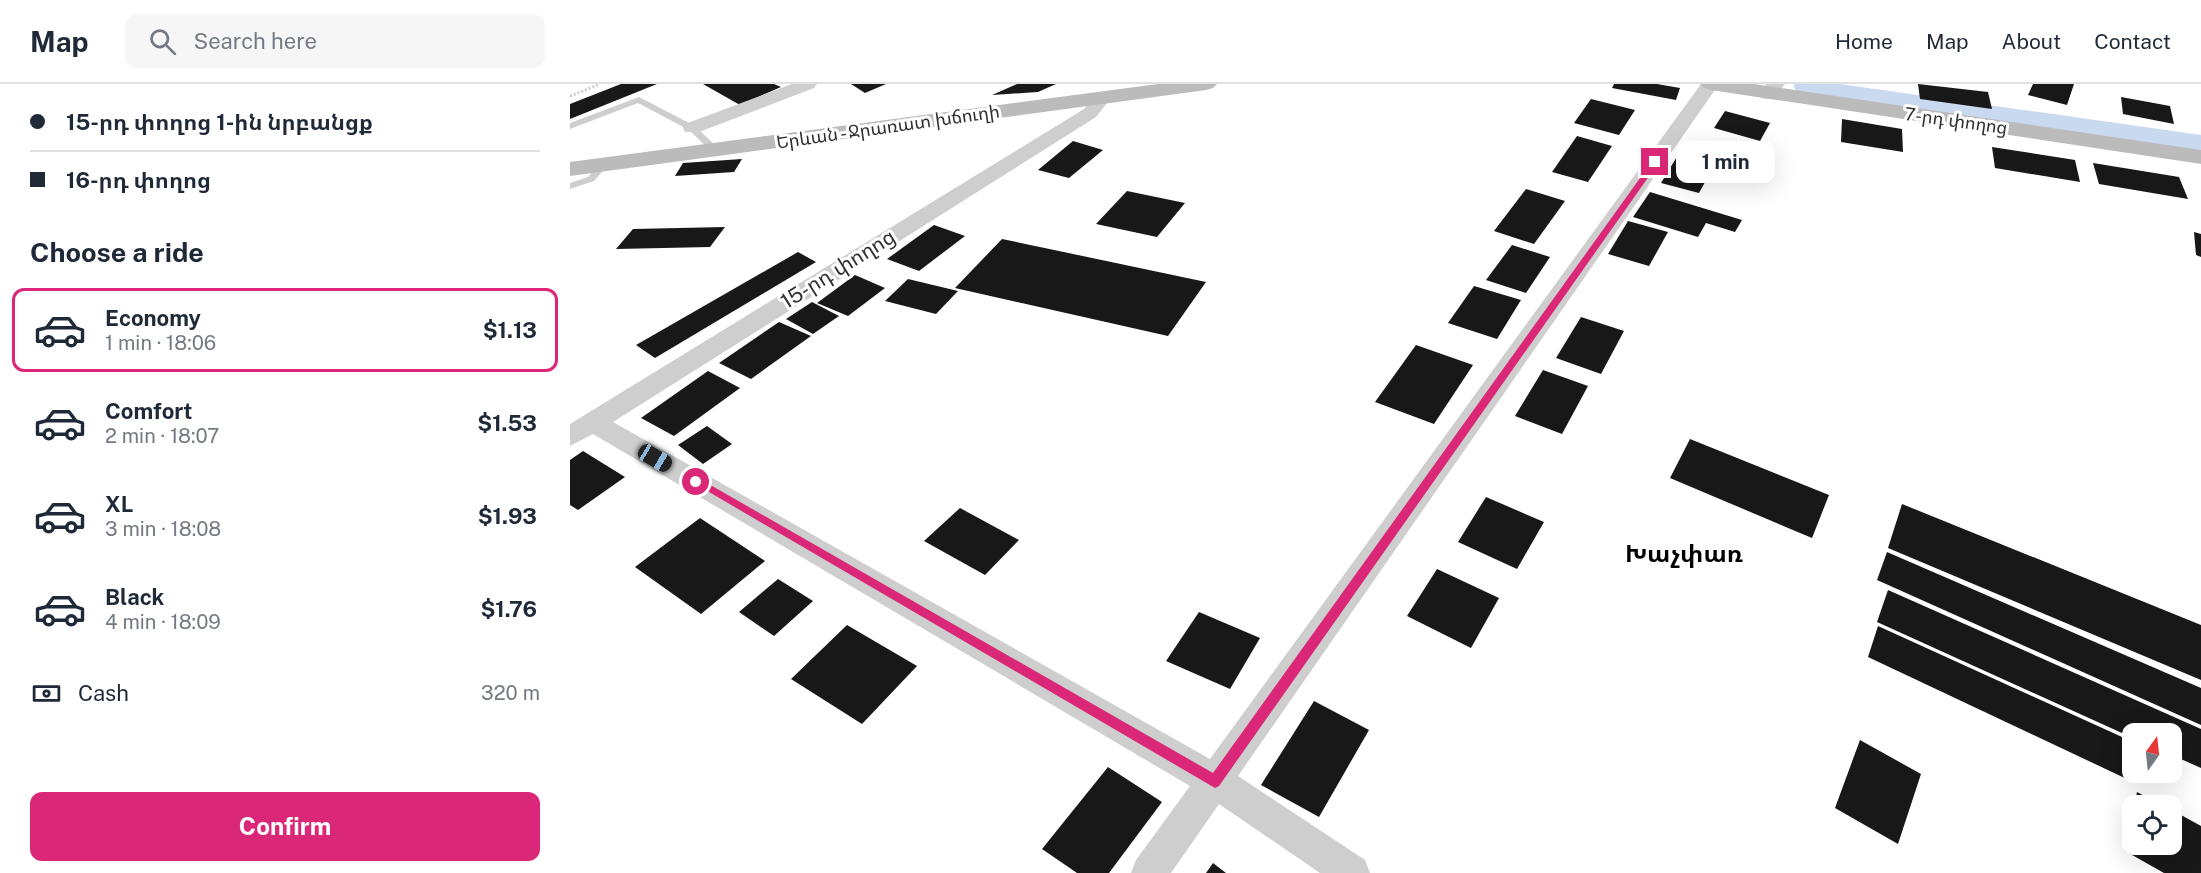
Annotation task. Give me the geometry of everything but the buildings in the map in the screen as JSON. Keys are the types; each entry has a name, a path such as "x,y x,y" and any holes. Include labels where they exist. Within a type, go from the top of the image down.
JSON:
{"main road":[{"name":"Երևան - Ջրառատ խճուղի","path":"570,169 1206,84"},
{"name":"7-րդ փողոց","path":"1711,84 1772,89 2201,157"}],"street":[{"path":"692,128 808,84"},
{"path":"1149,873 1711,84"},
{"name":"15-րդ փողոց","path":"581,429 1090,113 1102,98"},
{"path":"581,429 1215,781 1352,873"}],"lane":[{"path":"570,126 639,100 692,128 715,150"},
{"path":"570,186 591,178 603,165"}],"path":[{"path":"570,96 600,84"}],"waterway":[{"path":"1805,86 2201,143"}],"district":[{"name":"Խաչփառ","path":"1684,554"}],"route":[{"path":"696,482 1215,781 1655,162"}]}
